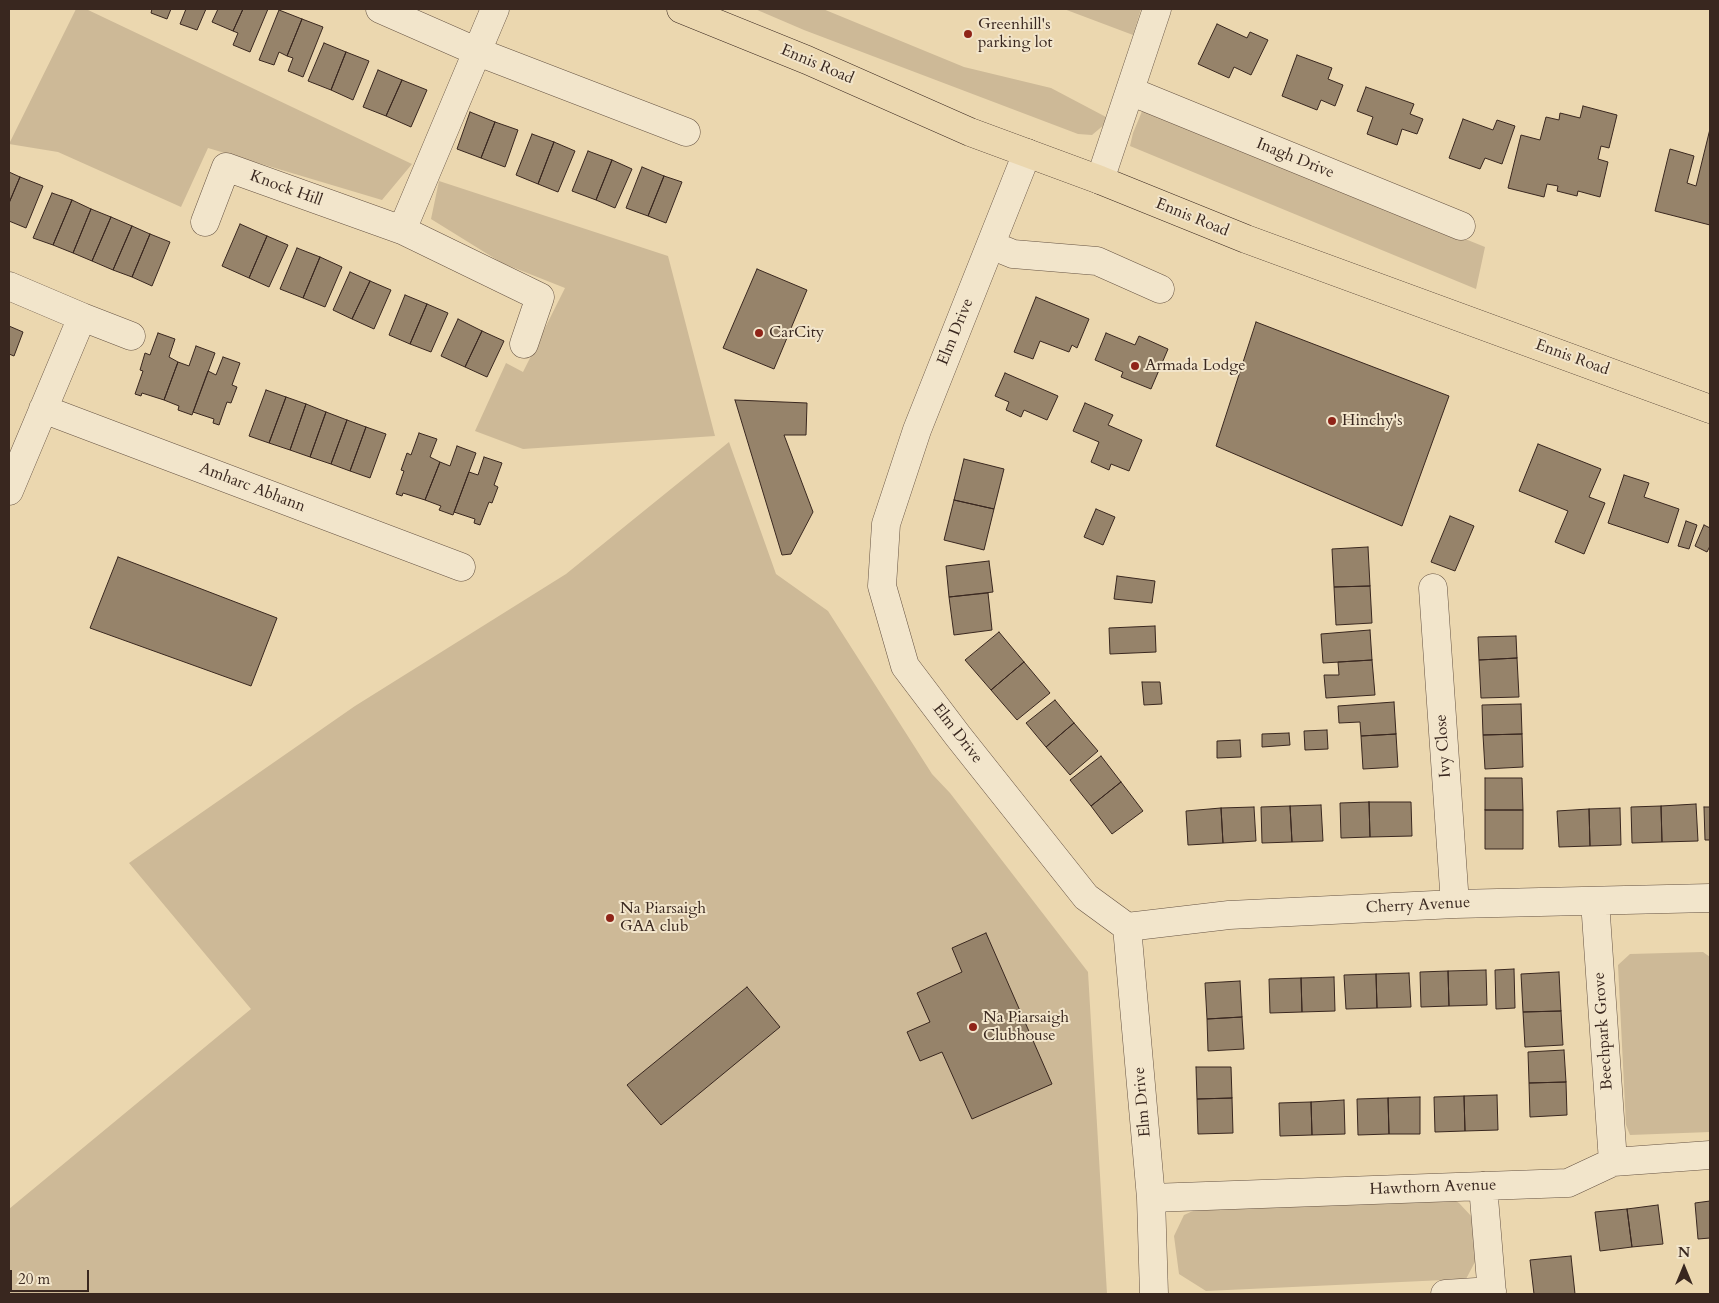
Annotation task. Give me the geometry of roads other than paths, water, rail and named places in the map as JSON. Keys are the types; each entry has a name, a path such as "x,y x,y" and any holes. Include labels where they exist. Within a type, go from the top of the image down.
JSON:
{"main road":[{"name":"Ennis Road","path":"681,9 808,60 970,132 1100,180 1246,239 1710,409"}],"street":[{"path":"380,9 478,52 686,132"},
{"path":"402,230 495,9"},
{"path":"1100,180 1158,9"},
{"name":"Inagh Drive","path":"1130,91 1461,226"},
{"name":"Elm Drive","path":"1027,153 917,430 886,524 882,586 905,666 958,736 1086,896 1128,927 1151,1198 1154,1294"},
{"name":"Knock Hill","path":"205,222 226,168 402,230 540,296 524,344"},
{"path":"991,245 1013,254 1097,261 1160,289"},
{"path":"9,286 131,336"},
{"path":"9,491 82,317"},
{"name":"Amharc Abhann","path":"43,409 462,567"},
{"name":"Ivy Close","path":"1433,588 1455,904"},
{"name":"Cherry Avenue","path":"1128,927 1229,916 1455,904 1710,898"},
{"name":"Beechpark Grove","path":"1595,901 1613,1162"},
{"name":"Hawthorn Avenue","path":"1151,1198 1568,1183 1613,1162 1710,1155"},
{"path":"1445,1294 1492,1293 1483,1186"}],"place":[{"name":"Greenhill's parking lot","path":"968,34"},
{"name":"CarCity","path":"759,333"},
{"name":"Armada Lodge","path":"1135,366"},
{"name":"Hinchy's","path":"1332,421"},
{"name":"Na Piarsaigh GAA club","path":"610,918"},
{"name":"Na Piarsaigh Clubhouse","path":"973,1027"}]}
